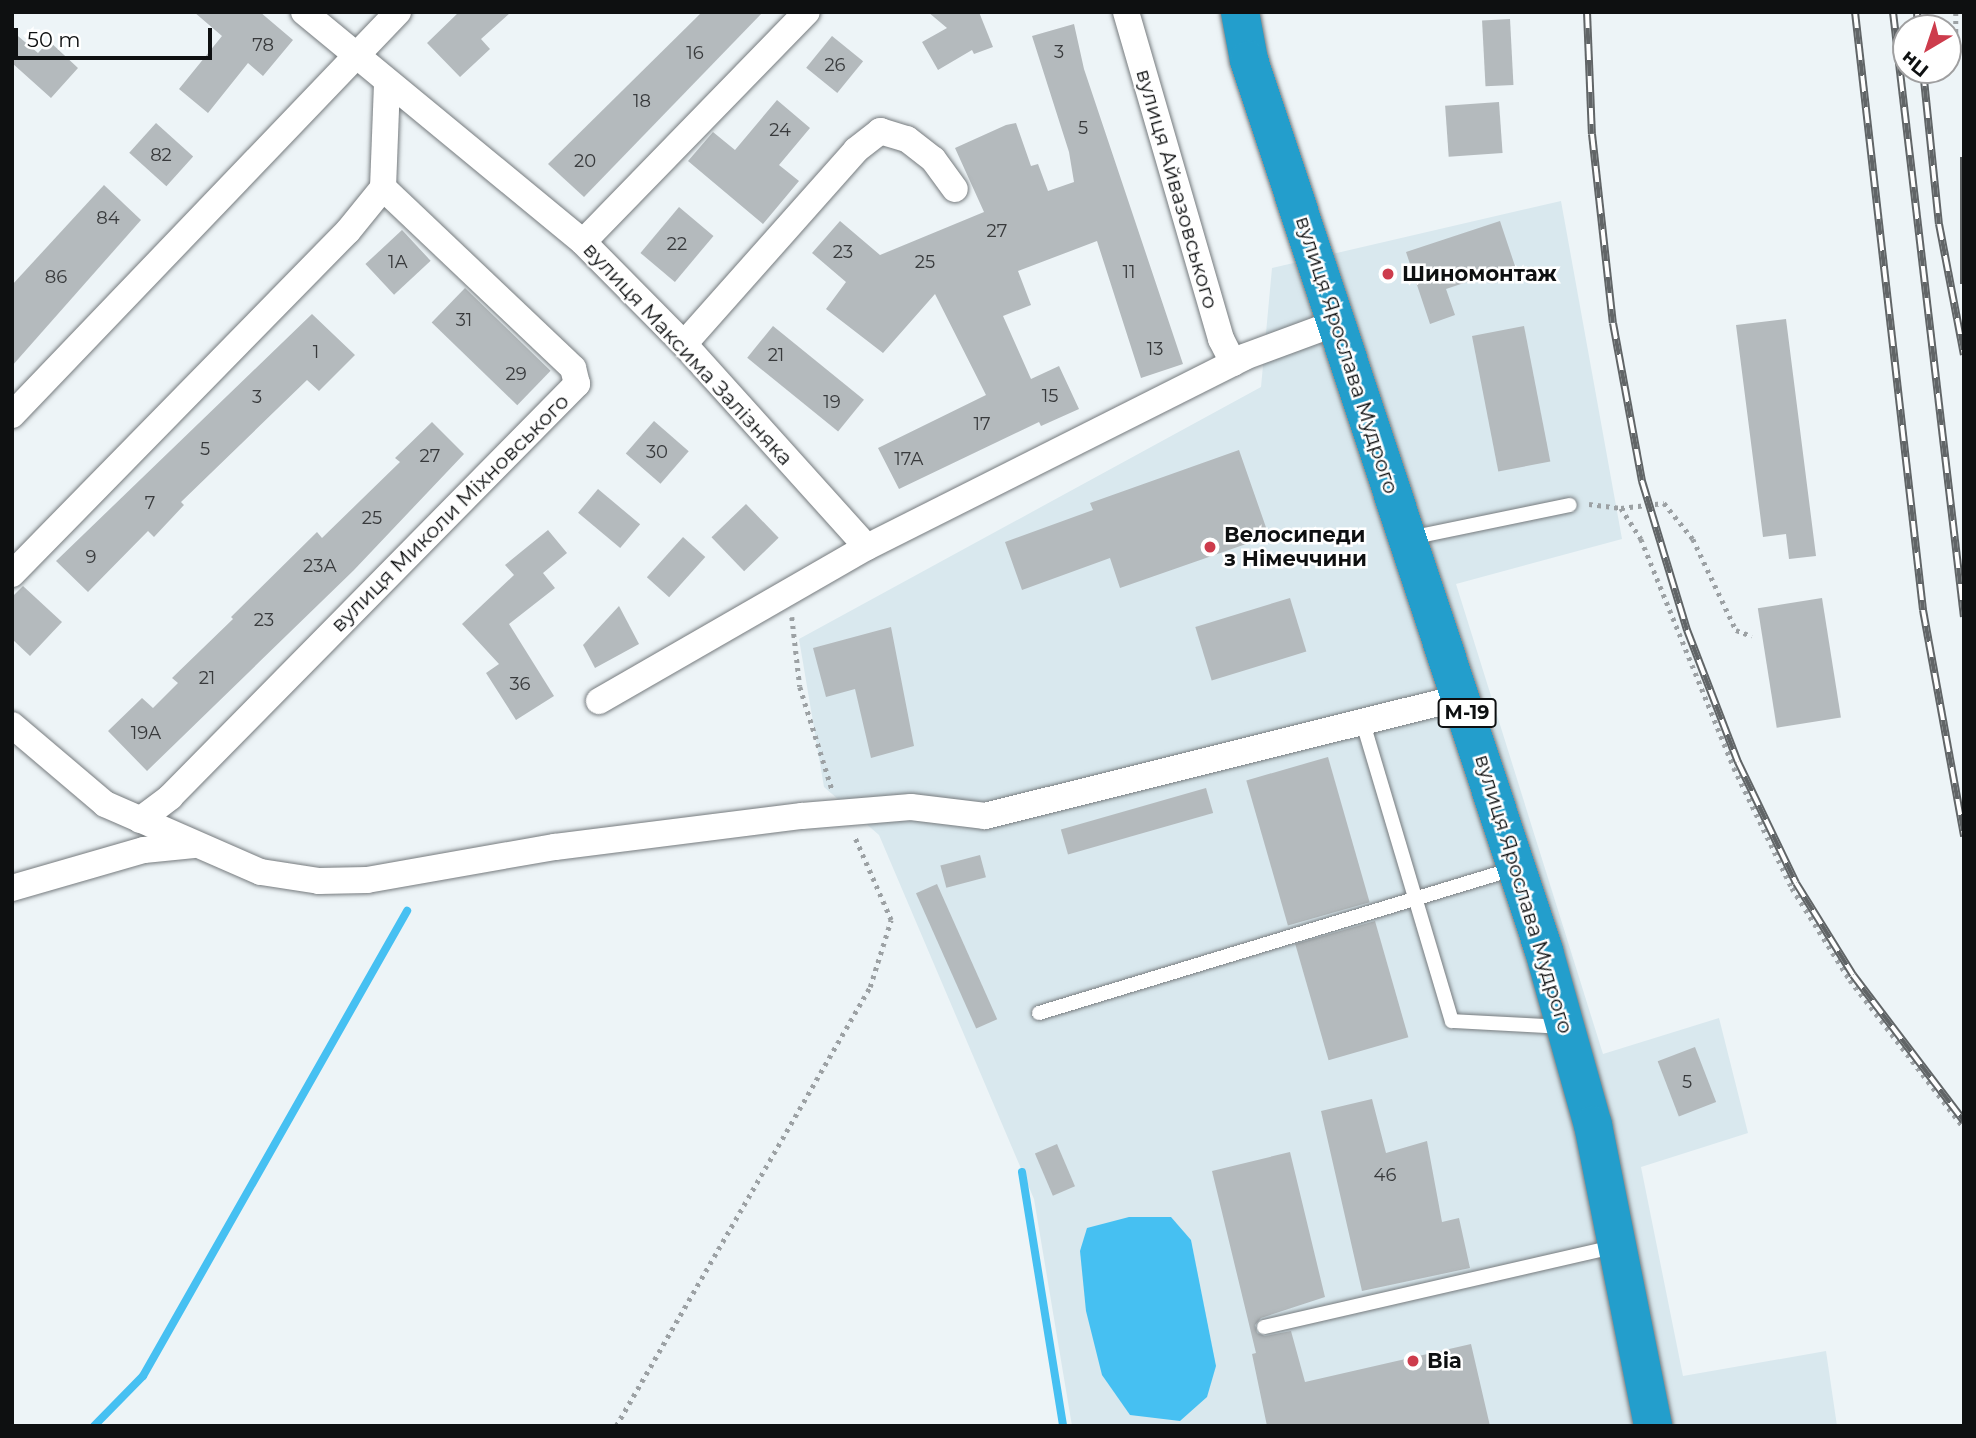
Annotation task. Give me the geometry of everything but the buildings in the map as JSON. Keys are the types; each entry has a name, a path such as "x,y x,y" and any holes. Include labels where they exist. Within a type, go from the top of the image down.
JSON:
{"highway":[{"name":"вулиця Ярослава Мудрого","path":"1240,12 1249,60 1462,697 1566,1027 1620,1246 1652,1425"}],"street":[{"name":"вулиця Максима Залізняка","path":"304,12 387,84 583,242 684,344 867,547"},
{"path":"12,415 398,12"},
{"path":"583,242 807,12"},
{"name":"вулиця Айвазовського","path":"1126,12 1220,339 1233,363"},
{"path":"12,574 348,231 383,187 387,84"},
{"path":"684,344 856,150 880,131 907,139 933,159 955,189"},
{"name":"вулиця Миколи Міхновського","path":"140,820 170,797 577,384 573,368 383,187"},
{"path":"599,701 867,547 1233,363 1336,323"},
{"path":"12,725 105,804 261,872 319,881 367,880 679,830 911,807 985,816 1028,808 1462,697"},
{"path":"12,888 144,850 197,845"}],"lane":[{"path":"1408,538 1570,505"},
{"path":"1363,723 1452,1021 1566,1027"},
{"path":"1039,1013 1414,896 1517,867"},
{"path":"1264,1327 1620,1246"}],"path":[{"path":"1956,12 1955,54 1964,59"},
{"path":"1570,505 1621,508 1664,503 1693,540 1736,630 1752,636"},
{"path":"1621,508 1667,595 1734,768 1792,888 1850,981 1964,1128"},
{"path":"615,1426 870,987 891,920 846,815 827,780 800,687 792,617 780,597"}],"shaded area":[{"path":"1561,201 1622,539 1456,584 1603,1054 1719,1018 1748,1133 1641,1167 1683,1376 1826,1351 1837,1426 1072,1426 1034,1199 879,835 824,787 799,639 1261,387 1272,268"}],"water":[{"path":"1129,1217 1171,1217 1191,1240 1216,1366 1207,1397 1180,1421 1130,1415 1102,1375 1086,1311 1080,1251 1087,1228"}],"waterway":[{"path":"94,1426 143,1376 407,911"},
{"path":"1022,1172 1063,1426"}],"railway":[{"path":"1587,12 1592,134 1613,323 1642,481 1687,630 1738,762 1796,883 1853,975 1964,1121"},
{"path":"1855,12 1923,610 1964,836"},
{"path":"1893,12 1964,617"},
{"path":"1924,84 1939,224 1964,355"},
{"path":"1964,157 1964,284"}],"place":[{"name":"Шиномонтаж","path":"1388,274"},
{"name":"Велосипеди з Німеччини","path":"1210,547"},
{"name":"Віа","path":"1413,1361"}]}
